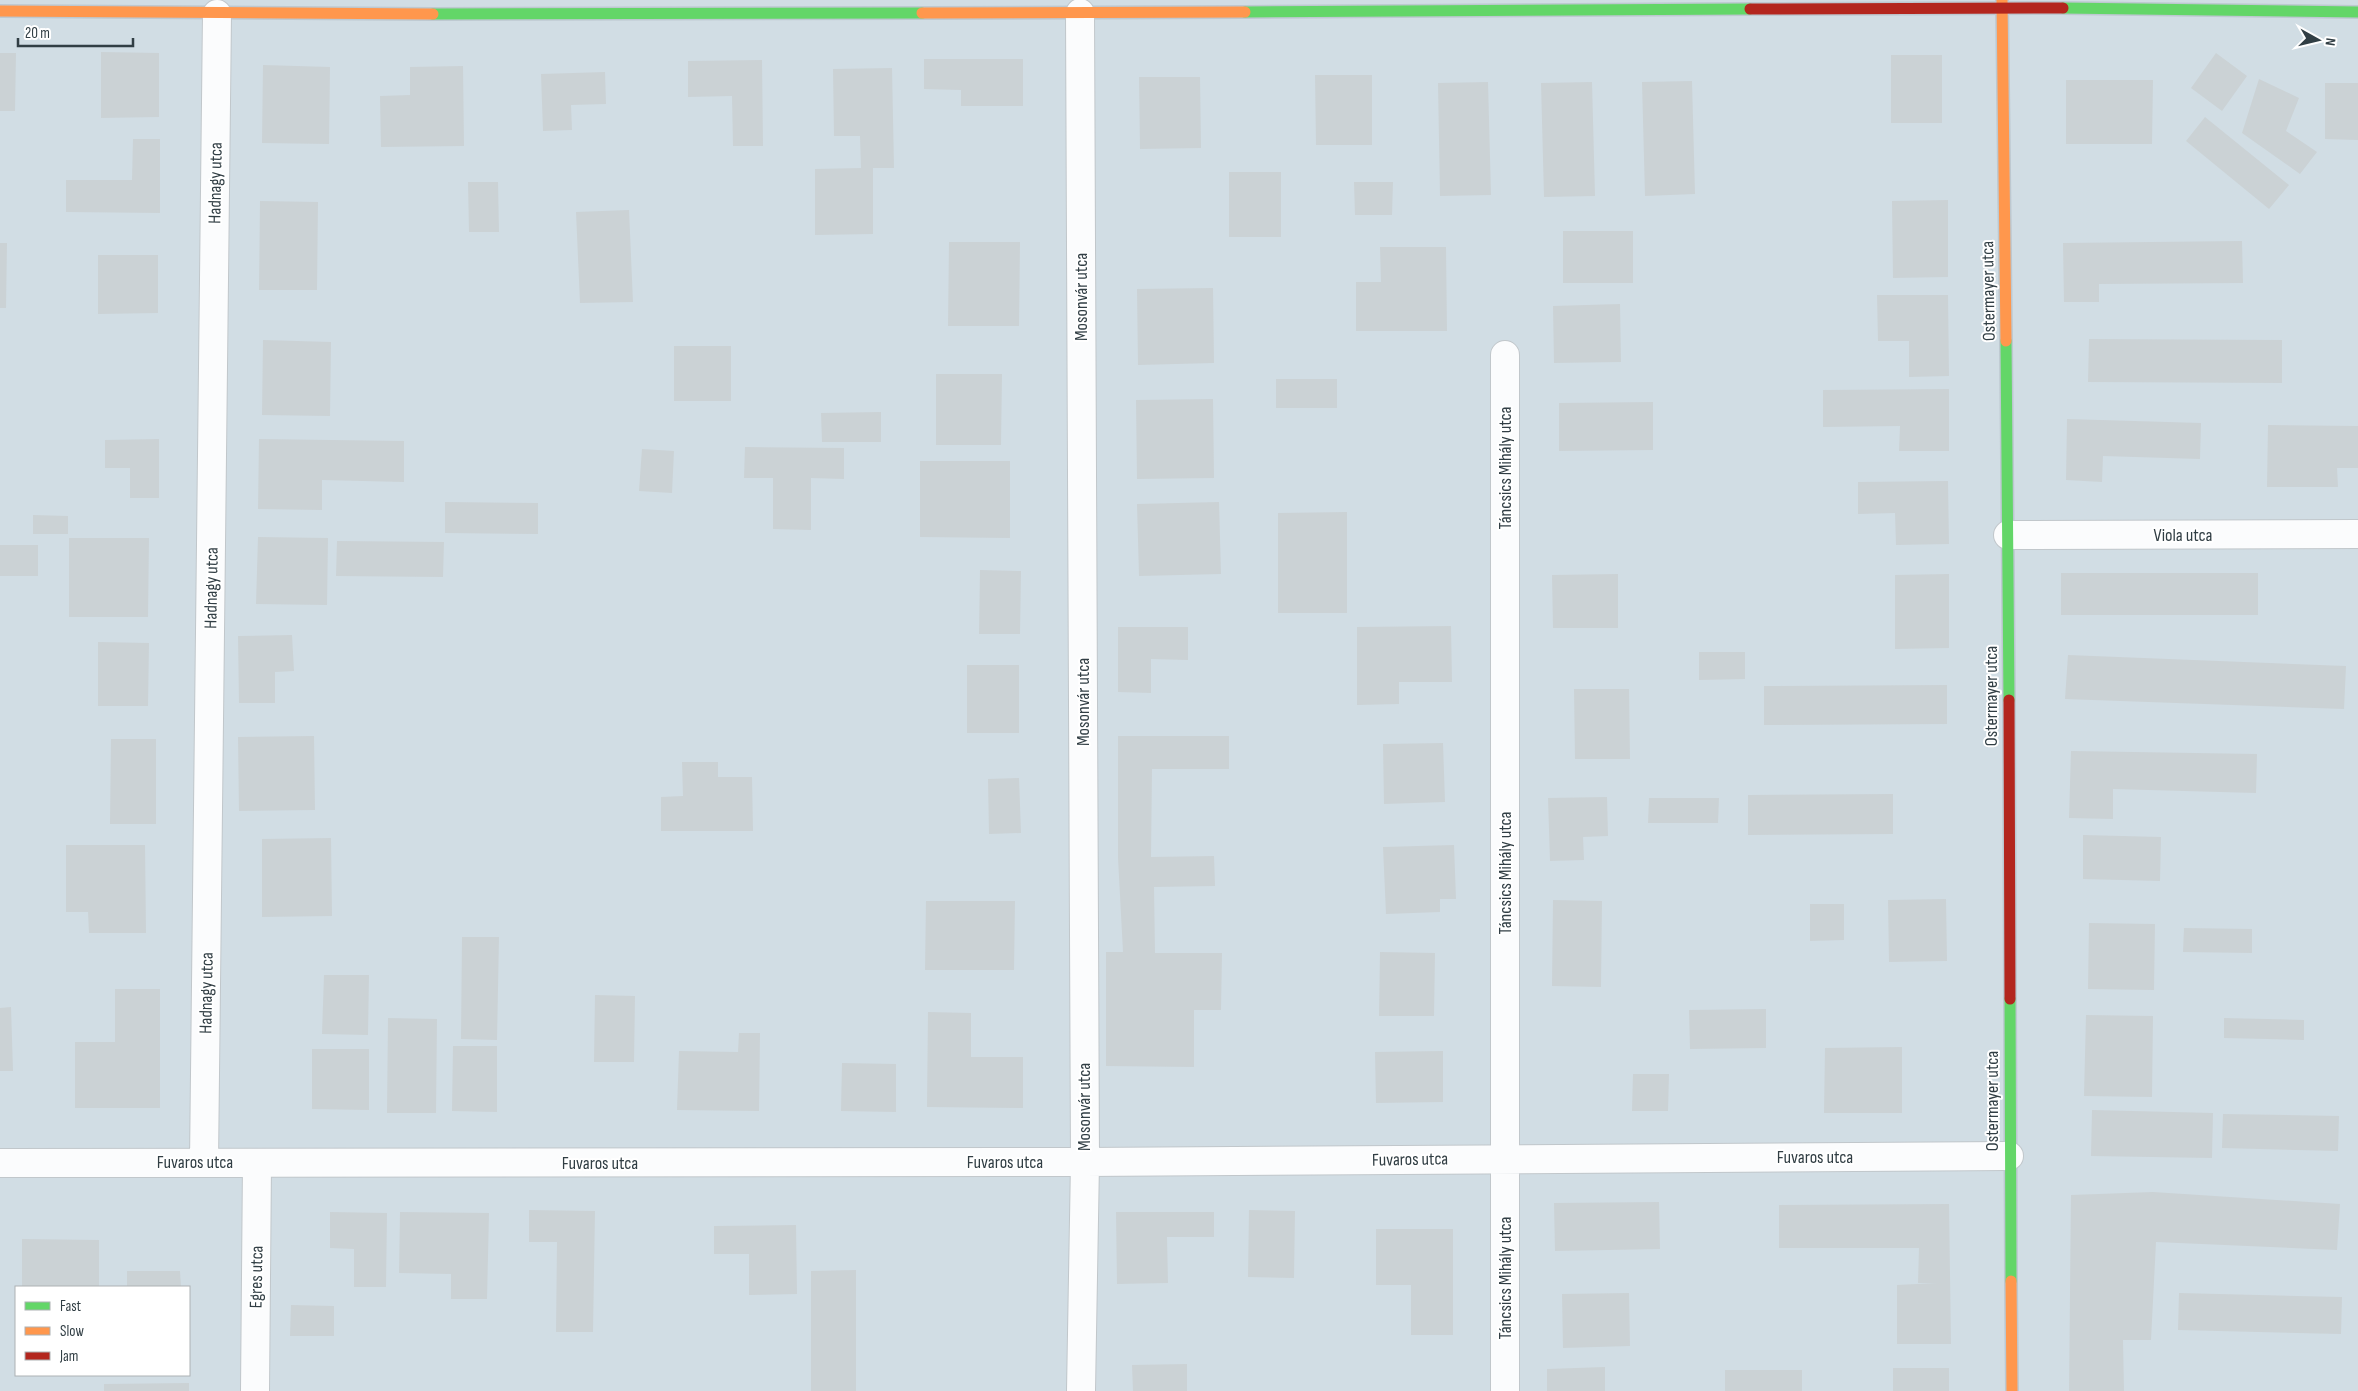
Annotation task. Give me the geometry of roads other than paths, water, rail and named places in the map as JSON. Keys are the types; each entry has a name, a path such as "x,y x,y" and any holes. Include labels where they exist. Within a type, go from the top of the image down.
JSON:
{"street":[{"path":"0,11 217,14 1080,13 2002,4 2358,12"},
{"name":"Ostermayer utca","path":"2002,4 2008,535 2012,1391"},
{"name":"Mosonvár utca","path":"1080,13 1085,1162 1081,1391"},
{"name":"Hadnagy utca","path":"204,1162 217,14"},
{"name":"Táncsics Mihály utca","path":"1505,356 1505,1391"},
{"name":"Viola utca","path":"2008,535 2358,534"},
{"name":"Fuvaros utca","path":"0,1162 1085,1162 2010,1156"},
{"name":"Egres utca","path":"255,1391 257,1163"}]}
